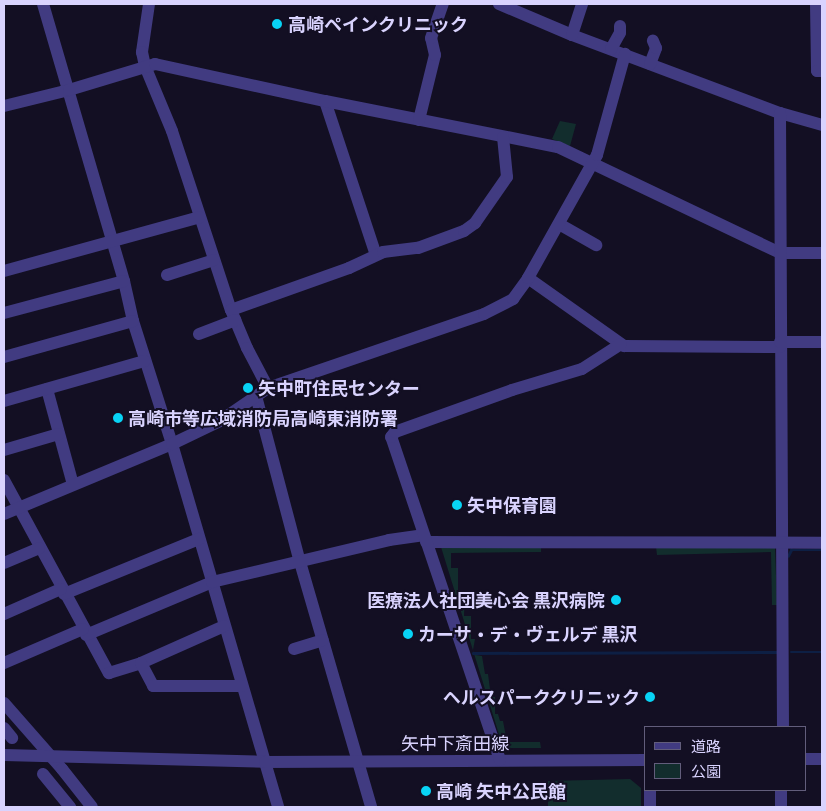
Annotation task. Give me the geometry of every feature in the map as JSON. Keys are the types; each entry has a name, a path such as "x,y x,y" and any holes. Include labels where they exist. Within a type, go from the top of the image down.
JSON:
{"street":[{"path":"43,4 124,282 144,361 172,444 278,807"},
{"path":"149,4 142,52 145,66 172,131 233,315 247,348 268,388"},
{"path":"419,120 435,55 431,38 443,4"},
{"path":"499,4 572,35 780,113 822,125"},
{"path":"572,35 582,4"},
{"path":"816,4 818,70 822,71"},
{"path":"611,49 620,33 620,26"},
{"path":"650,64 656,48 653,41"},
{"path":"4,514 172,444 220,420 268,388 484,314 513,299 528,278 593,164 625,54"},
{"path":"4,106 69,90 155,64 325,101 558,147 780,253 822,253"},
{"path":"325,101 376,255"},
{"path":"780,113 782,726"},
{"path":"199,334 233,315 349,268 376,255 418,248 464,231 475,222 507,177 503,137"},
{"path":"4,271 200,217"},
{"path":"559,224 596,245"},
{"path":"167,274 214,260"},
{"path":"528,278 624,346 780,345 822,342"},
{"path":"4,314 124,282"},
{"path":"4,358 133,321"},
{"path":"500,760 391,437 392,434 512,390 582,369 621,344"},
{"path":"4,401 144,361"},
{"path":"47,389 73,485"},
{"path":"256,396 300,562 371,807"},
{"path":"4,450 59,434"},
{"path":"4,480 39,548 109,673 142,662 224,626"},
{"path":"4,663 212,582 389,540 425,538 782,544 822,543"},
{"path":"4,614 200,539"},
{"path":"4,563 39,548"},
{"path":"294,649 323,640"},
{"path":"142,662 153,686 242,686"},
{"path":"4,703 50,755 92,807"},
{"name":"矢中下斎田線","path":"4,755 265,762 358,760 644,760"},
{"path":"806,758 822,759"},
{"path":"42,774 70,807"},
{"path":"650,791 650,807"},
{"path":"781,791 781,807"}],"green space":[{"path":"560,121 576,124 570,146 552,139"},
{"path":"441,547 541,547 541,552 451,553 451,568 458,568 458,592 465,593 464,616 471,616 471,639 475,639 473,650 475,655 482,656 485,674 488,674 491,697 495,697 495,714 498,714 500,721 503,721 507,742 540,742 541,748 508,748 502,744"},
{"path":"656,547 775,547 777,605 772,605 771,552 657,555"},
{"path":"630,779 641,788 641,807 548,807 548,781"}],"waterway":[{"path":"788,556 791,550 822,550"},
{"path":"473,653 776,652"},
{"path":"791,652 822,652"}],"place":[{"name":"高崎ペインクリニック","path":"277,24"},
{"name":"矢中町住民センター","path":"248,388"},
{"name":"高崎市等広域消防局高崎東消防署","path":"118,418"},
{"name":"矢中保育園","path":"457,505"},
{"name":"医療法人社団美心会 黒沢病院","path":"616,600"},
{"name":"カーサ・デ・ヴェルデ 黒沢","path":"408,634"},
{"name":"ヘルスパーククリニック","path":"650,697"},
{"name":"高崎 矢中公民館","path":"426,791"}]}
